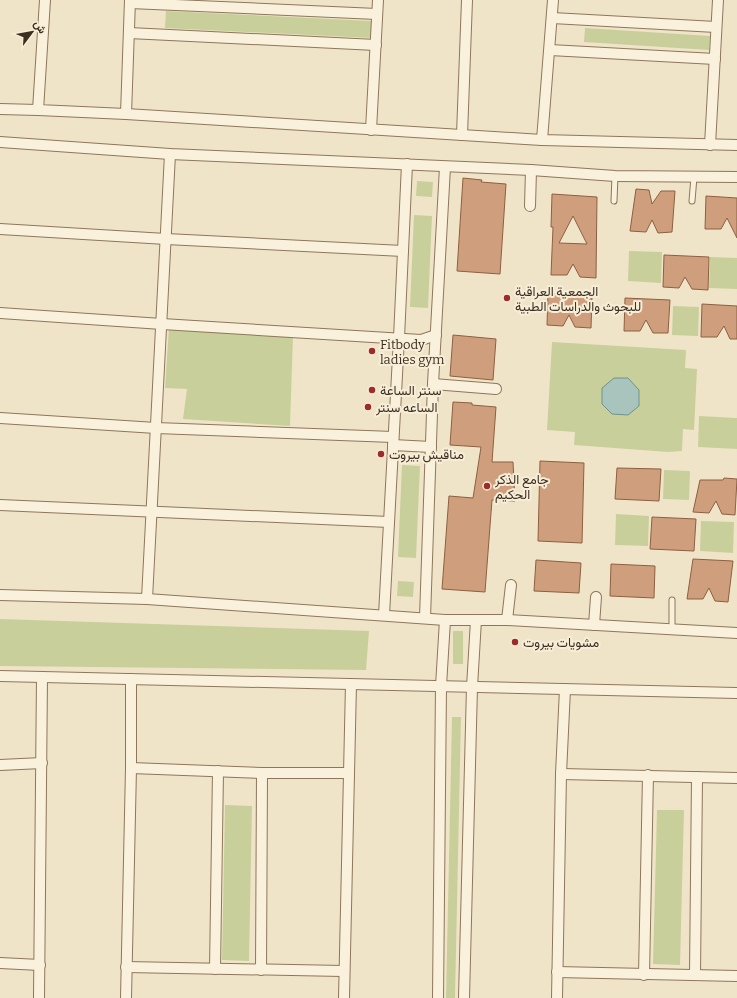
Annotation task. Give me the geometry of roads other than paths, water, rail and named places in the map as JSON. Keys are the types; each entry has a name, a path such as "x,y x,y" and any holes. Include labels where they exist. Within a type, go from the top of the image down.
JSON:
{"street":[{"path":"38,110 45,0"},
{"path":"371,130 378,0"},
{"path":"462,135 467,0"},
{"path":"542,140 553,0"},
{"path":"710,145 718,0"},
{"path":"126,114 130,2 377,14"},
{"path":"552,18 716,27"},
{"path":"129,33 376,45"},
{"path":"550,50 715,59"},
{"path":"0,109 126,114 542,140 737,146"},
{"path":"0,142 170,154 531,170 614,176 737,177"},
{"path":"147,599 170,154"},
{"path":"384,615 399,338 406,164"},
{"path":"425,618 433,384 445,166"},
{"path":"530,206 531,170"},
{"path":"0,229 403,251"},
{"path":"0,313 422,340 436,335"},
{"path":"433,384 496,389"},
{"path":"0,418 393,441 431,447"},
{"path":"0,505 389,522"},
{"path":"507,620 511,585"},
{"path":"0,595 147,599 445,620 507,620 672,630 737,632"},
{"path":"594,625 596,597"},
{"path":"438,998 441,686 445,620"},
{"path":"464,998 472,687 476,620"},
{"path":"0,676 737,693"},
{"path":"39,998 42,677"},
{"path":"126,998 131,768 131,679"},
{"path":"344,998 351,684"},
{"path":"557,998 561,774 565,689"},
{"path":"0,765 42,763"},
{"path":"131,768 262,773 348,773"},
{"path":"215,969 218,771"},
{"path":"261,970 262,773"},
{"path":"561,774 737,778"},
{"path":"644,975 648,775"},
{"path":"695,975 697,777"},
{"path":"0,963 40,965"},
{"path":"126,967 344,971"},
{"path":"557,972 737,976"}],"lane":[{"path":"614,176 614,201"},
{"path":"692,201 694,177"},
{"path":"672,600 672,630"}],"water":[{"path":"614,378 628,378 639,390 639,406 628,415 612,414 602,404 602,388"}],"place":[{"name":"الجمعية العراقية للبحوث والدراسات الطبية","path":"507,298"},
{"name":"Fitbody ladies gym","path":"372,351"},
{"name":"سنتر الساعة","path":"372,390"},
{"name":"الساعه سنتر","path":"368,407"},
{"name":"مناقيش بيروت","path":"381,454"},
{"name":"جامع الذكر الحكيم","path":"487,486"},
{"name":"مشويات بيروت","path":"515,642"}]}
